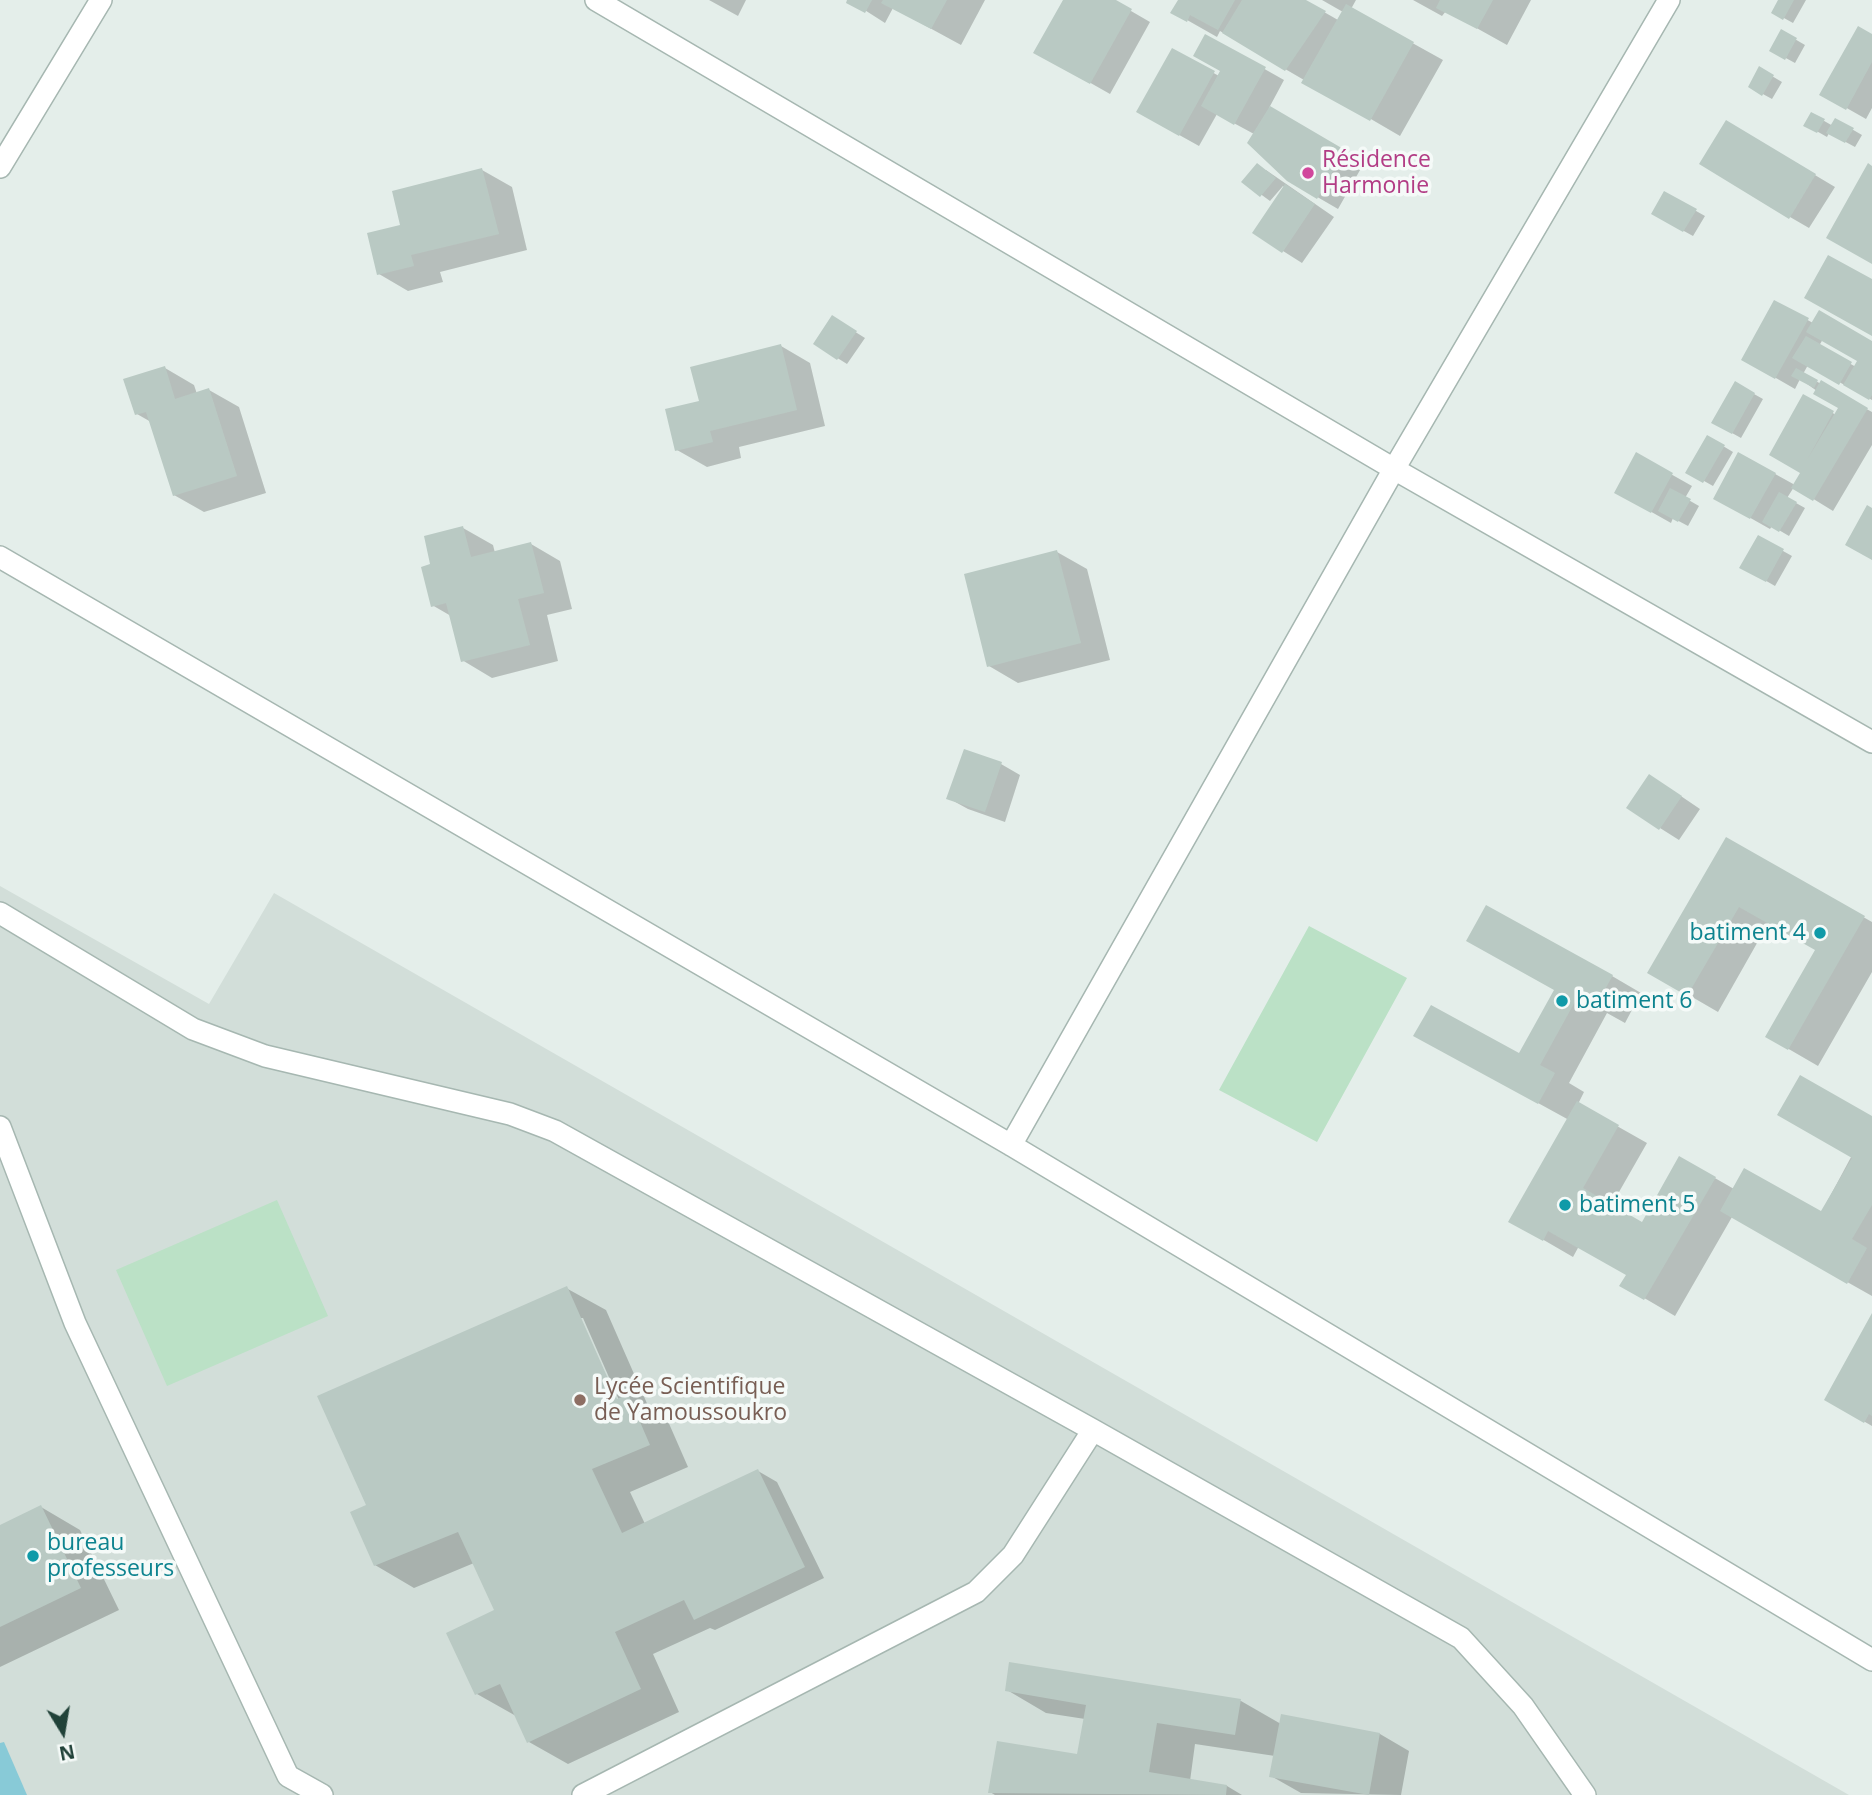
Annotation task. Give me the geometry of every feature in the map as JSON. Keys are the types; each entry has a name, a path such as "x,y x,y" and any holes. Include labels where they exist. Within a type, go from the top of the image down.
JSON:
{"street":[{"path":"0,167 101,0"},
{"path":"596,0 1394,469 1872,742"},
{"path":"1011,1145 1394,469 1669,0"},
{"path":"0,557 1011,1145 1872,1660"},
{"path":"0,913 193,1029 265,1056 510,1114 555,1131 1093,1430 1461,1638 1524,1706 1585,1795"},
{"path":"0,1127 75,1323 288,1776 322,1795"},
{"path":"583,1795 976,1592 1013,1555 1093,1430"}],"shaded area":[{"name":"Lycée Scientifique de Yamoussoukro","path":"0,886 209,1004 274,893 1849,1795 0,1795"}],"green space":[{"path":"1309,926 1407,978 1317,1142 1219,1090"},
{"path":"277,1200 328,1316 167,1386 116,1270"}],"water":[{"path":"4,1742 27,1795 0,1795 0,1743"}],"building":[{"path":"847,0 872,0 865,13 846,3"},
{"path":"883,0 947,0 931,29 881,3"},
{"path":"1063,0 1116,0 1132,9 1090,84 1033,53"},
{"path":"1178,0 1235,0 1218,30 1190,15 1187,22 1170,13"},
{"path":"1242,0 1306,0 1326,11 1285,71 1222,33"},
{"path":"1440,0 1493,0 1477,29 1436,8"},
{"path":"1778,0 1794,0 1783,20 1771,13"},
{"path":"1346,4 1414,42 1370,121 1301,83"},
{"path":"1858,26 1872,34 1872,62 1846,110 1819,95"},
{"path":"1781,29 1797,38 1785,60 1769,51"},
{"path":"1205,34 1266,67 1234,125 1201,106 1220,71 1193,56"},
{"path":"1172,48 1215,71 1179,136 1136,112"},
{"path":"1759,66 1774,75 1762,96 1748,87"},
{"path":"1270,106 1345,150 1317,199 1287,181 1247,143"},
{"path":"1811,112 1825,119 1817,133 1803,126"},
{"path":"1835,118 1854,128 1845,143 1826,133"},
{"path":"1726,120 1816,174 1789,219 1699,164"},
{"path":"1257,163 1276,178 1260,197 1241,182"},
{"path":"1868,163 1872,166 1872,264 1826,238"},
{"path":"482,168 499,234 411,255 414,266 377,275 367,233 400,225 392,191"},
{"path":"1285,184 1315,204 1282,253 1252,233"},
{"path":"1664,191 1697,209 1683,232 1651,214"},
{"path":"1828,255 1872,279 1872,336 1804,298"},
{"path":"1774,300 1809,318 1775,379 1741,360"},
{"path":"1819,310 1872,341 1872,395 1869,400 1843,385 1857,361 1806,332"},
{"path":"832,315 857,331 837,360 813,344"},
{"path":"1806,336 1852,362 1839,385 1792,358"},
{"path":"781,344 797,410 710,431 713,442 675,451 665,409 699,401 690,367"},
{"path":"165,366 175,399 209,388 237,476 173,496 146,412 135,415 123,379"},
{"path":"1796,368 1818,380 1814,388 1791,376"},
{"path":"1821,380 1868,408 1813,501 1791,488 1800,473 1769,455 1803,394 1834,411 1807,460 1838,408 1813,394"},
{"path":"1735,381 1755,393 1732,434 1711,423"},
{"path":"1707,435 1725,445 1703,483 1685,473"},
{"path":"1636,452 1673,473 1651,513 1614,493"},
{"path":"1738,452 1776,473 1750,519 1713,499"},
{"path":"1670,488 1691,499 1678,522 1658,511"},
{"path":"1779,492 1797,502 1779,532 1762,522"},
{"path":"1867,505 1872,508 1872,560 1845,545"},
{"path":"463,526 471,557 531,542 544,593 518,599 530,645 461,662 446,603 431,607 421,567 430,564 424,536"},
{"path":"1758,535 1784,549 1766,582 1739,568"},
{"path":"1057,550 1081,643 987,667 964,574"},
{"path":"964,749 1002,762 985,812 946,799"},
{"path":"1649,774 1682,796 1659,830 1626,808"},
{"name":"batiment 4","path":"1726,837 1865,916 1788,1050 1765,1037 1815,950 1739,907 1687,996 1647,973"},
{"name":"batiment 6","path":"1486,905 1613,975 1595,1007 1577,998 1540,1065 1555,1073 1538,1104 1413,1036 1431,1005 1519,1053 1554,990 1466,941"},
{"path":"1800,1075 1872,1116 1872,1205 1852,1239 1867,1248 1847,1284 1720,1211 1744,1168 1821,1211 1852,1158 1777,1115"},
{"name":"batiment 5","path":"1577,1101 1619,1125 1583,1188 1642,1222 1679,1156 1716,1177 1644,1300 1619,1286 1626,1275 1548,1231 1543,1241 1508,1222"},
{"path":"567,1286 617,1399 628,1394 650,1445 592,1469 622,1533 758,1469 805,1567 694,1620 684,1600 615,1632 641,1689 527,1743 500,1684 475,1695 446,1633 494,1610 458,1532 374,1566 350,1512 366,1505 317,1396"},
{"path":"1872,1313 1872,1416 1869,1414 1864,1423 1824,1400"},
{"name":"bureau professeurs","path":"41,1505 81,1588 0,1627 0,1525"},
{"path":"1009,1662 1241,1699 1235,1735 1157,1723 1149,1772 1227,1785 1226,1795 988,1793 997,1741 1077,1754 1086,1705 1005,1691"},
{"path":"1281,1714 1380,1733 1369,1795 1269,1777"}],"place":[{"name":"Résidence Harmonie","path":"1308,173"},
{"name":"batiment 4","path":"1820,933"},
{"name":"batiment 6","path":"1562,1001"},
{"name":"batiment 5","path":"1565,1205"},
{"name":"Lycée Scientifique de Yamoussoukro","path":"580,1400"},
{"name":"bureau professeurs","path":"33,1556"}]}
